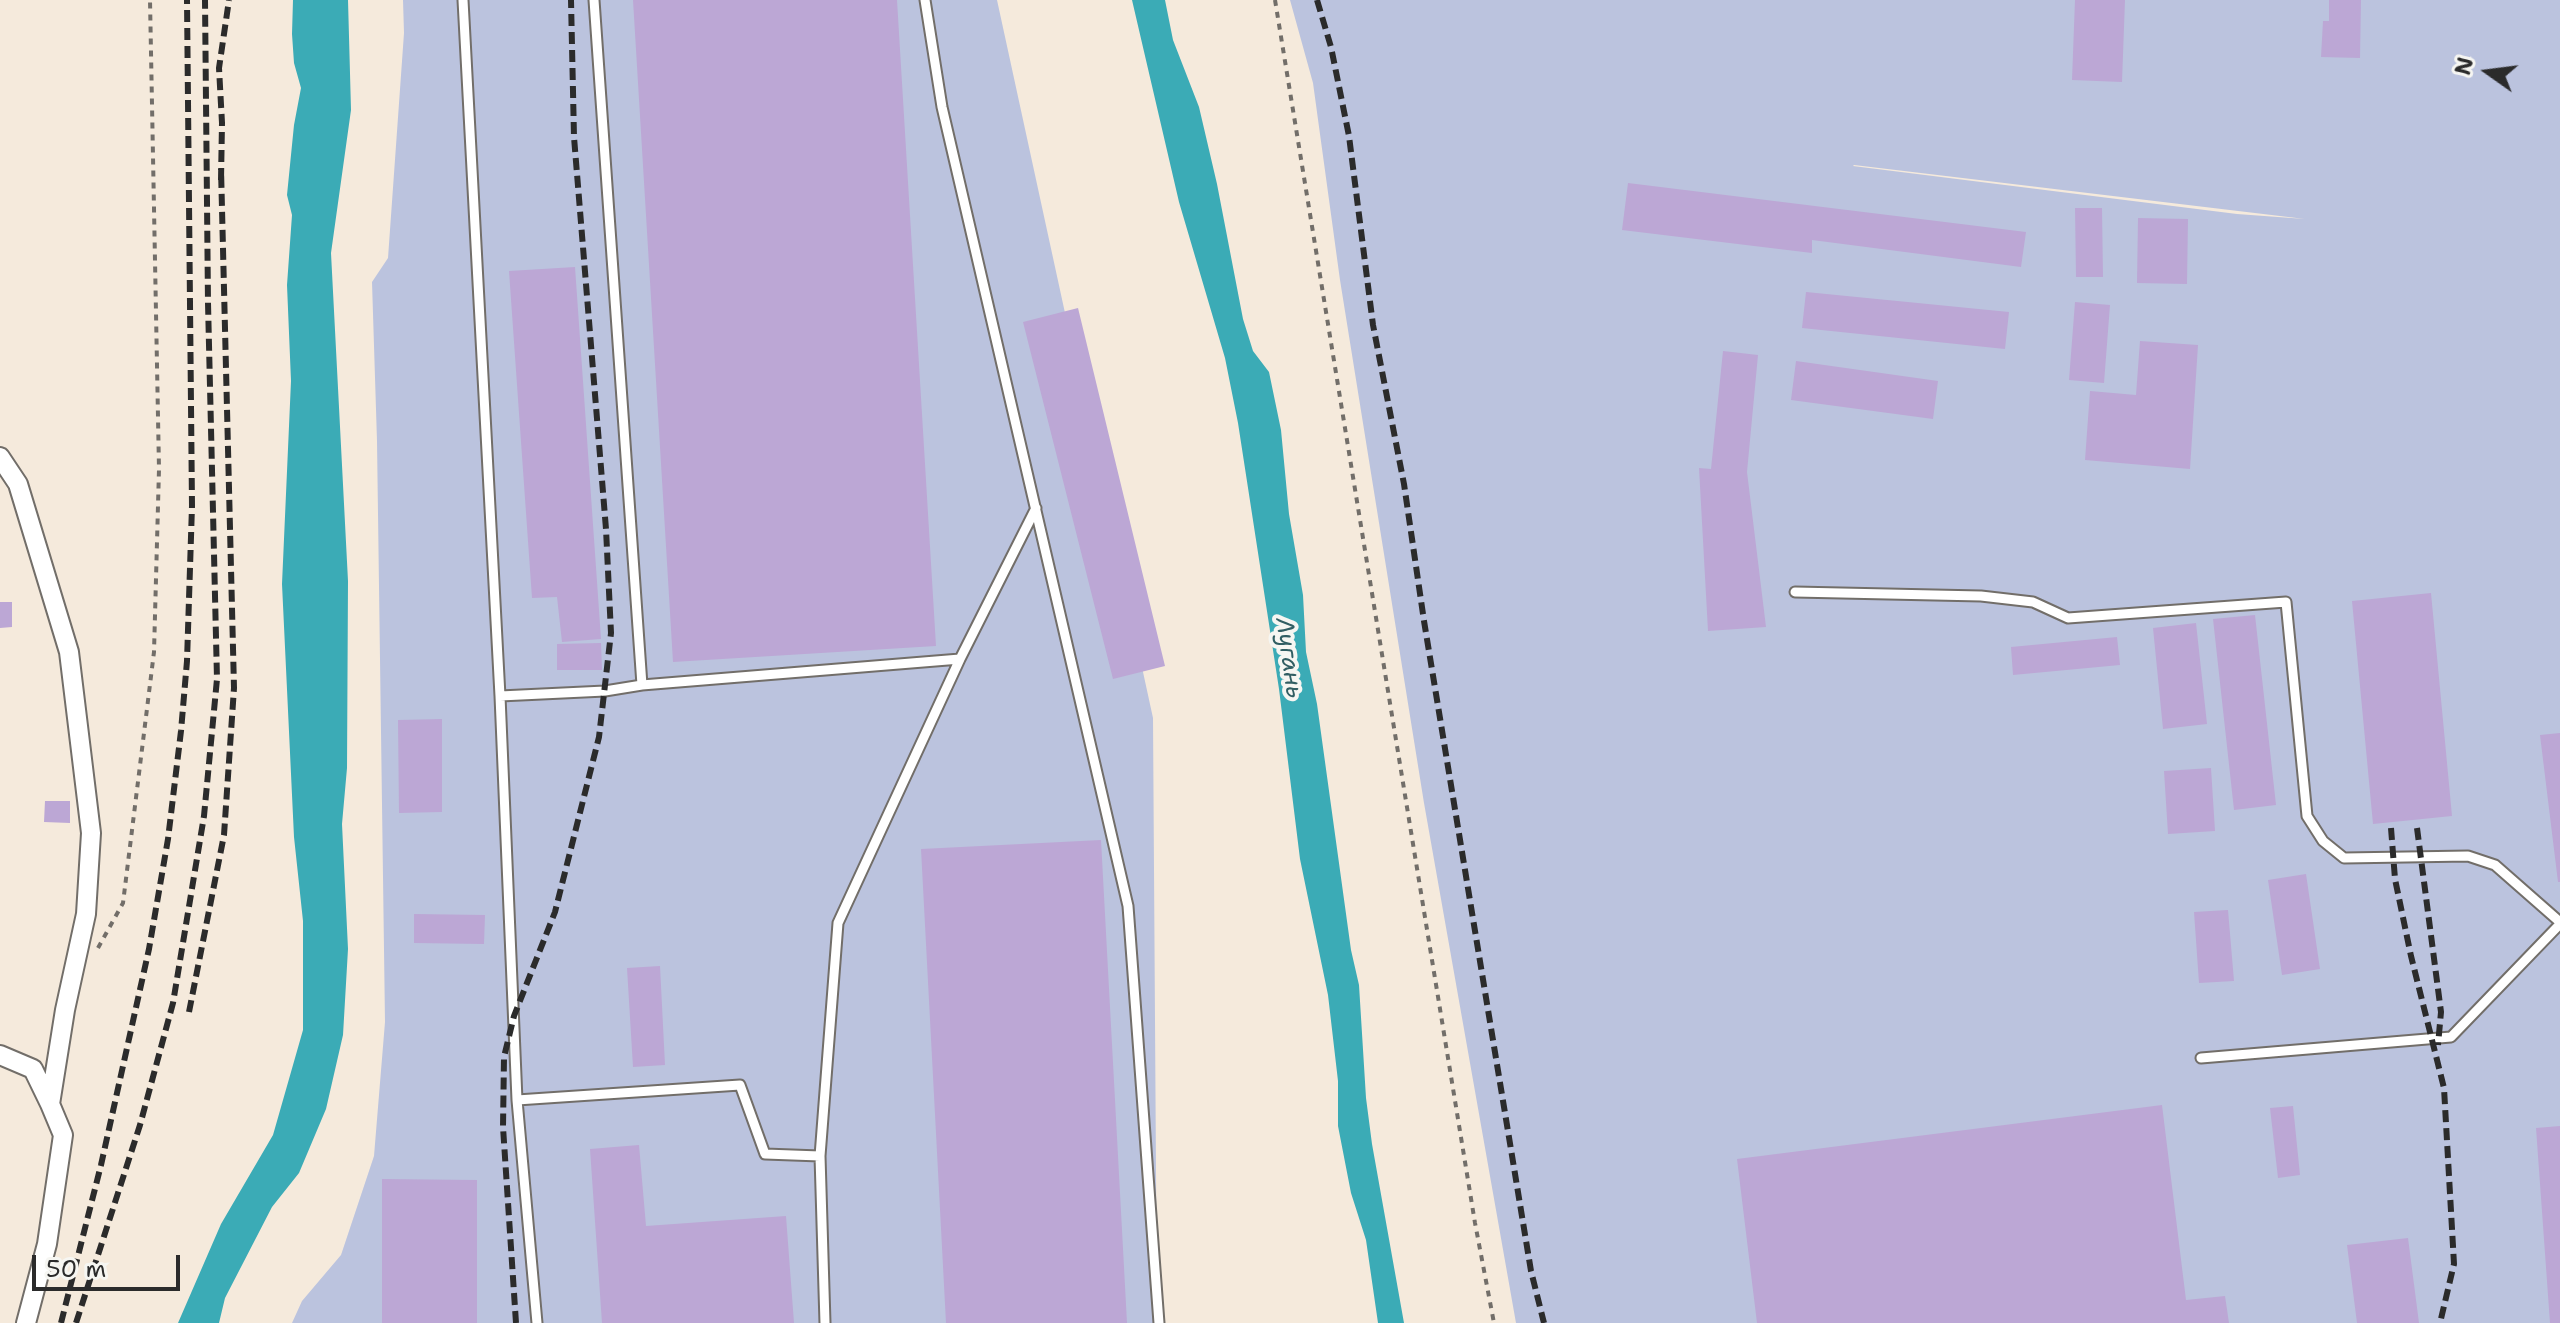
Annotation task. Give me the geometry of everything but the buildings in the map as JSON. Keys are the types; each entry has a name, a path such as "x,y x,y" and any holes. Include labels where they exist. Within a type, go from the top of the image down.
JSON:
{"street":[{"path":"0,457 18,484 69,652 91,833 86,914 65,1010 50,1104"},
{"path":"0,1055 33,1069 63,1135 47,1244 26,1323"}],"lane":[{"path":"463,0 500,696 517,1100 537,1323"},
{"path":"594,0 642,685"},
{"path":"925,0 942,107 1128,906 1159,1323"},
{"path":"825,1323 820,1156 838,923 960,659 1036,508"},
{"path":"1795,592 1981,596 2033,602 2068,618 2286,602 2307,816 2323,841 2344,858 2468,856 2495,865 2560,923 2451,1037 2201,1058"},
{"path":"500,696 605,691 642,685 960,659"},
{"path":"517,1100 740,1085 765,1154 820,1156"}],"path":[{"path":"94,957 123,903 154,652 159,469 150,0"},
{"path":"1275,0 1475,1223 1494,1323"}],"shaded area":[{"path":"403,0 997,0 1153,718 1157,1323 292,1323 302,1301 341,1255 374,1156 385,1022 372,282 388,258 404,33"},
{"path":"1290,0 2560,0 2560,1323 1516,1323 1424,803 1340,280 1313,83","holes":["1854,165 2305,219 2237,214"]}],"water":[{"path":"293,0 348,0 351,110 331,253 348,581 347,768 342,824 348,949 343,1035 326,1109 299,1173 272,1207 225,1298 219,1323 178,1323 221,1224 273,1135 303,1030 303,921 294,837 282,584 291,381 287,285 292,215 287,195 301,88 294,63"},
{"name":"Лугань","path":"1132,0 1165,0 1173,40 1199,107 1243,319 1253,351 1269,372 1281,430 1289,514 1303,595 1306,652 1317,704 1351,950 1359,985 1372,1144 1404,1323 1378,1323 1366,1240 1351,1193 1338,1126 1338,1081 1328,995 1300,859 1279,689 1238,423 1225,358 1179,202"}],"railway":[{"path":"61,1323 101,1165 149,949 168,839 181,731 187,661 192,506 187,0"},
{"path":"76,1323 140,1125 173,1003 204,816 217,679 205,0"},
{"path":"221,180 219,68 229,0"},
{"path":"516,1323 503,1127 504,1057 514,1016 555,912 599,737 611,633 606,529 574,137 571,0"},
{"path":"1317,0 1331,47 1349,136 1373,325 1404,484 1531,1271 1544,1323"},
{"path":"189,1012 224,835 234,688 221,169"},
{"path":"2391,828 2395,879 2444,1088 2454,1264 2440,1323"},
{"path":"2417,828 2441,1012 2438,1045"}]}
